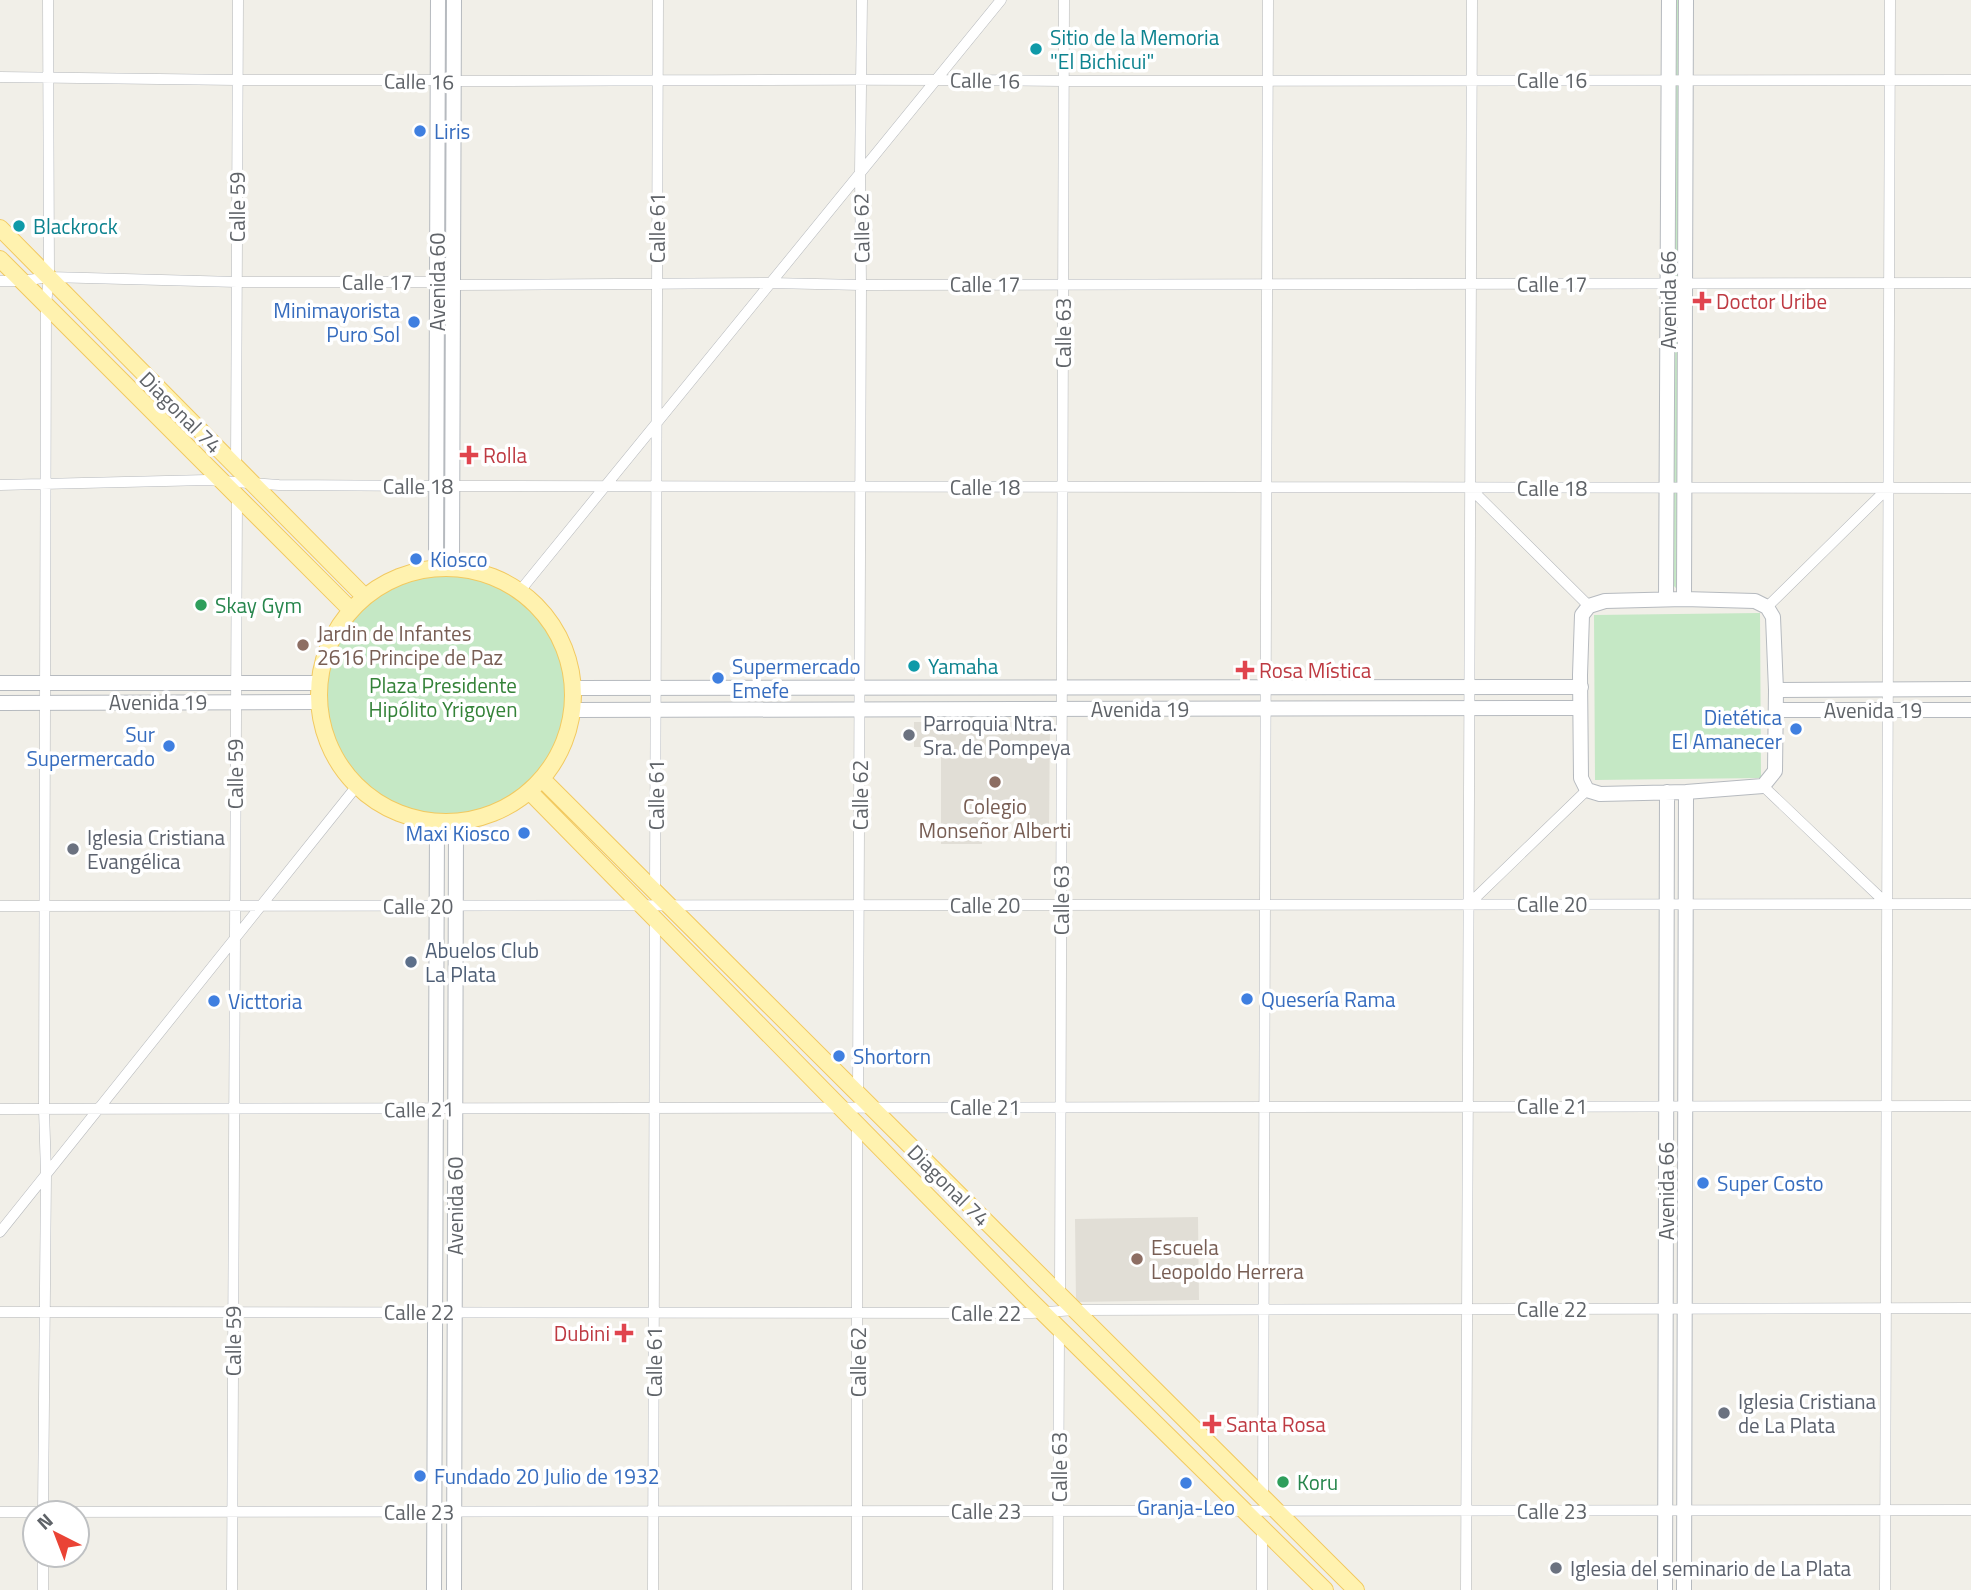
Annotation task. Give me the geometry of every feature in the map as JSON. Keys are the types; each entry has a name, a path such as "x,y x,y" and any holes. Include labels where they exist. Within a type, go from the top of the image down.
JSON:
{"main road":[{"name":"Avenida 60","path":"438,0 436,486 444,565"},
{"name":"Avenida 60","path":"444,565 452,486 454,0"},
{"name":"Avenida 66","path":"1667,599 1668,0"},
{"name":"Avenida 66","path":"1684,599 1686,0"},
{"name":"Diagonal 74","path":"0,228 49,277 237,481 349,608"},
{"name":"Diagonal 74","path":"0,259 237,481 363,594"},
{"path":"444,565 474,568 498,578 519,592 543,616 562,648 575,688 574,710 566,740 542,779 530,792 495,813 456,822 437,823 393,812 356,788 332,749 317,702 315,683 349,608 363,594 397,577 444,565"},
{"path":"1667,599 1755,601 1767,607 1773,617 1775,771 1763,786 1686,792 1600,794 1587,790 1581,778 1582,615 1589,606 1605,601 1667,599"},
{"name":"Avenida 19","path":"0,683 315,683"},
{"name":"Avenida 19","path":"575,688 1581,687"},
{"name":"Avenida 19","path":"1776,690 1971,689"},
{"name":"Avenida 19","path":"0,703 317,702"},
{"name":"Avenida 19","path":"574,710 1580,709"},
{"name":"Avenida 19","path":"1776,710 1971,710"},
{"name":"Diagonal 74","path":"542,779 655,905"},
{"name":"Diagonal 74","path":"530,792 655,905 858,1108 1059,1311 1245,1511 1325,1590"},
{"name":"Avenida 66","path":"1665,1590 1667,792"},
{"name":"Avenida 66","path":"1684,1590 1686,792"},
{"name":"Avenida 60","path":"454,1590 456,822"},
{"name":"Avenida 60","path":"434,1590 437,823"},
{"name":"Diagonal 74","path":"858,1108 1059,1311 1356,1590"}],"street":[{"path":"43,1499 48,0"},
{"name":"Calle 59","path":"232,1590 238,0"},
{"name":"Calle 61","path":"653,1590 658,0"},
{"name":"Calle 62","path":"857,1590 862,0"},
{"path":"519,592 1001,0"},
{"name":"Calle 63","path":"1058,1590 1064,0"},
{"path":"1262,1590 1262,1528 1267,1506 1263,1309 1268,0"},
{"path":"1466,1590 1472,0"},
{"path":"1885,1590 1890,0"},
{"name":"Calle 16","path":"0,77 453,81 1971,80"},
{"name":"Calle 17","path":"0,281 49,277 237,282 437,282 453,285 1971,283"},
{"name":"Calle 18","path":"0,485 237,481 279,485 604,487 1971,488"},
{"path":"1470,488 1589,606"},
{"path":"1767,607 1888,488"},
{"path":"1763,786 1887,904"},
{"path":"0,1232 356,788"},
{"path":"1469,905 1587,790"},
{"name":"Calle 20","path":"0,906 1971,904"},
{"name":"Calle 21","path":"0,1109 1971,1106"},
{"name":"Calle 22","path":"0,1312 858,1313 1263,1309 1971,1308"},
{"name":"Calle 23","path":"91,1513 1245,1511 1267,1506 1466,1511 1971,1510"},
{"name":"Calle 23","path":"0,1512 21,1512"},
{"path":"43,1569 43,1590"}],"shaded area":[{"name":"Colegio Monseñor Alberti","path":"914,722 1050,722 1049,829 1030,829 1030,815 983,815 982,844 941,844 941,746 932,749 914,747"},
{"name":"Escuela Leopoldo Herrera","path":"1198,1217 1199,1300 1076,1302 1075,1219"}],"green space":[{"path":"1673,0 1682,0 1681,583 1676,588 1671,583"},
{"name":"Plaza Presidente Hipólito Yrigoyen","path":"432,575 456,575 501,589 530,610 545,629 556,650 563,672 563,720 556,742 545,763 530,782 501,803 479,812 456,817 432,817 387,803 367,790 350,773 337,753 328,731 323,708 323,684 337,639 350,619 367,602 387,589 409,580"},
{"path":"1760,613 1761,778 1595,780 1594,615"}],"place":[{"name":"Sitio de la Memoria \"El Bichicui\"","path":"1036,49"},
{"name":"Liris","path":"420,131"},
{"name":"Blackrock","path":"19,226"},
{"name":"Doctor Uribe","path":"1702,301"},
{"name":"Minimayorista Puro Sol","path":"414,322"},
{"name":"Rolla","path":"469,455"},
{"name":"Kiosco","path":"416,559"},
{"name":"Skay Gym","path":"201,605"},
{"name":"Jardin de Infantes 2616 Principe de Paz","path":"303,645"},
{"name":"Yamaha","path":"914,666"},
{"name":"Rosa Mística","path":"1245,670"},
{"name":"Supermercado Emefe","path":"718,678"},
{"name":"Dietética El Amanecer","path":"1796,729"},
{"name":"Parroquia Ntra. Sra. de Pompeya","path":"909,735"},
{"name":"Sur Supermercado","path":"169,746"},
{"name":"Colegio Monseñor Alberti","path":"995,782"},
{"name":"Maxi Kiosco","path":"524,833"},
{"name":"Iglesia Cristiana Evangélica","path":"73,849"},
{"name":"Abuelos Club La Plata","path":"411,962"},
{"name":"Quesería Rama","path":"1247,999"},
{"name":"Victtoria","path":"214,1001"},
{"name":"Shortorn","path":"839,1056"},
{"name":"Super Costo","path":"1703,1183"},
{"name":"Escuela Leopoldo Herrera","path":"1137,1259"},
{"name":"Dubini","path":"624,1333"},
{"name":"Iglesia Cristiana de La Plata","path":"1724,1413"},
{"name":"Santa Rosa","path":"1212,1424"},
{"name":"Fundado 20 Julio de 1932","path":"420,1476"},
{"name":"Koru","path":"1283,1482"},
{"name":"Granja-Leo","path":"1186,1483"},
{"name":"Iglesia del seminario de La Plata","path":"1556,1568"}]}
